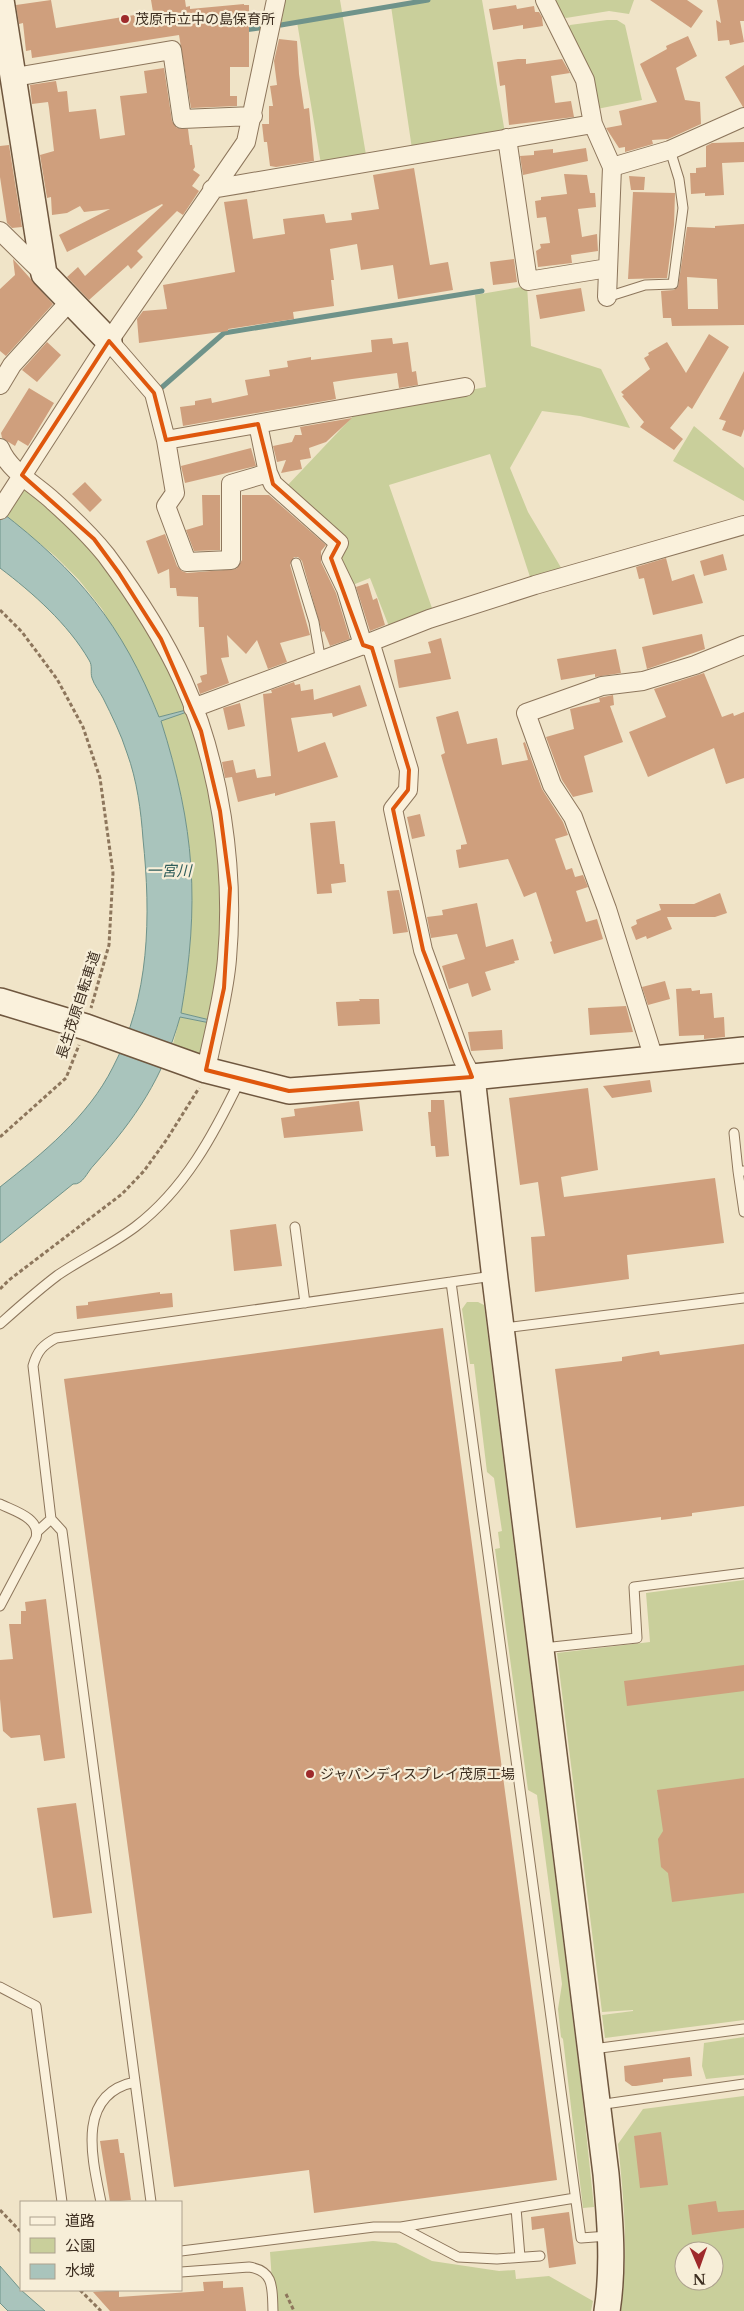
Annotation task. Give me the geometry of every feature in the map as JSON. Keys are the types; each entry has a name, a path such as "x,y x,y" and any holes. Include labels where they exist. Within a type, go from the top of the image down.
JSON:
{"street":[{"path":"1,0 9,68 44,274"},
{"path":"0,510 109,341 246,142 276,0"},
{"path":"545,0 585,80 593,124 612,167 606,297"},
{"path":"9,68 172,50 182,119 253,116"},
{"path":"612,167 670,150 744,117"},
{"path":"212,189 593,124"},
{"path":"507,138 528,281 608,268"},
{"path":"0,231 109,341 154,393 166,440 175,493 166,506 187,562 231,560 231,484 268,473"},
{"path":"0,385 12,365 70,301"},
{"path":"166,440 465,386"},
{"path":"258,424 268,473 273,484 339,543 331,558 346,589 364,645"},
{"path":"0,448 2,454 20,479 53,500 94,539 119,573 162,638 183,682 201,731 220,811 230,888 224,981 203,1069"},
{"path":"193,708 321,662 429,619 526,588 744,524"},
{"path":"364,645 372,648 409,770 408,790 393,809 423,950 462,1058 472,1077 501,1328 592,2049 611,2236 611,2289 607,2311"},
{"path":"654,1059 606,909 573,817 552,785 526,713 602,686 643,681 695,665 744,645"},
{"path":"0,1001 86,1027 203,1069 289,1091 472,1077 744,1050"}],"lane":[{"path":"606,297 645,286 673,284 683,208 680,179 670,150"},
{"path":"296,563 314,622 321,662"},
{"path":"0,1324 59,1275 136,1226 161,1204 200,1156 217,1128 240,1080"},
{"path":"734,1133 741,1171 744,1212"},
{"path":"295,1226 305,1303"},
{"path":"152,2201 62,1531 51,1519 33,1366 36,1355 44,1344 56,1338 495,1276"},
{"path":"451,1282 581,2238 611,2236"},
{"path":"501,1328 744,1298"},
{"path":"0,1504 30,1520 36,1525 38,1531"},
{"path":"0,1606 38,1531 51,1519"},
{"path":"542,1648 637,1638 634,1587 744,1573"},
{"path":"0,1987 36,2006 62,2201"},
{"path":"592,2049 744,2029"},
{"path":"101,2201 92,2143 93,2120 103,2098 123,2084 136,2082"},
{"path":"598,2105 744,2084"},
{"path":"182,2251 374,2227 400,2227 575,2198"},
{"path":"516,2208 520,2257"},
{"path":"400,2227 458,2257 540,2256"},
{"path":"182,2272 249,2266 259,2268 267,2275 272,2284 273,2311"}],"path":[{"name":"長生茂原自転車道","path":"0,610 22,632 57,679 83,727 100,778 113,874 111,926 105,967 86,1027 66,1078 0,1138"},
{"path":"0,1290 9,1280 122,1194 144,1171 197,1093 203,1069"},
{"path":"0,2210 20,2231"},
{"path":"81,2291 101,2311"}],"highlighted area":[{"path":"109,341 154,393 166,440 258,424 273,484 339,543 331,558 363,645 372,648 409,770 408,790 393,809 423,950 472,1077 289,1091 206,1070 224,988 230,888 220,811 201,731 161,639 119,573 94,539 22,475"}],"green space":[{"path":"285,0 340,0 366,155 321,164 297,22 281,25"},
{"path":"428,0 482,0 505,133 412,149 391,6"},
{"path":"552,0 634,0 629,14 609,11 566,18 560,14"},
{"path":"617,20 625,25 642,100 597,109 566,30 570,25"},
{"path":"527,286 531,346 601,369 630,428 580,416 542,411 510,468 528,512 563,571 531,580 490,454 389,485 433,611 390,629 370,578 350,586 336,558 344,542 285,488 357,412 486,387 475,295"},
{"path":"694,426 744,468 744,501 673,461"},
{"path":"22,485 90,543 128,596 169,666 186,710 159,717 152,700 102,609 79,580 55,556 4,514"},
{"path":"187,712 202,752 220,855 220,972 210,1020 181,1013 191,936 191,866 181,796 161,721"},
{"path":"180,1017 210,1023 205,1057 173,1044"},
{"path":"467,1302 478,1302 484,1305 582,2094 594,2207 583,2208 558,2009 562,1984 537,1795 528,1790 495,1549 500,1548 498,1532 502,1531 494,1478 487,1472 474,1364 470,1364 462,1309"},
{"path":"744,1580 744,2020 605,2038 602,2015 633,2010 602,2012 557,1653 650,1642 646,1593"},
{"path":"744,2037 744,2075 706,2079 702,2066 704,2043"},
{"path":"744,2096 744,2311 621,2311 625,2248 624,2207 618,2144 643,2109"},
{"path":"373,2241 396,2243 432,2261 499,2271 515,2270 516,2279 549,2276 593,2301 591,2311 274,2311 270,2252"}],"water":[{"name":"一宮川","path":"0,511 53,555 95,602 130,654 159,717 186,710 187,712 161,721 181,796 191,866 191,936 181,1013 210,1020 210,1023 180,1017 173,1039 156,1078 123,1131 80,1182 73,1184 0,1243 0,1187 48,1147 78,1118 103,1085 125,1040 141,984 147,927 147,897 146,868 138,796 122,739 93,681 90,662 71,634 49,610 0,568"},
{"path":"0,2266 20,2291 45,2311 8,2311 0,2303"}],"building":[{"path":"51,0 56,28 153,12 151,0 185,0 186,7 190,6 190,9 249,5 249,67 230,67 230,96 237,96 237,106 191,108 179,35 32,58 31,50 26,51 23,23 19,24 16,5"},
{"path":"650,0 687,0 703,11 691,28"},
{"path":"717,0 744,0 744,21 740,21 744,42 730,45 729,40 718,41 716,20 721,23"},
{"path":"516,5 517,9 534,6 535,12 539,12 542,17 543,26 523,29 523,25 493,30 489,9"},
{"path":"688,36 697,56 676,68 685,100 700,102 701,124 668,139 652,140 653,144 625,152 625,147 619,148 606,128 622,125 619,111 657,102 640,64 667,49 666,46"},
{"path":"279,39 297,41 299,74 304,109 309,108 314,161 276,167 270,166 267,142 264,142 262,124 269,124 269,106 273,106 270,86 277,85 274,61"},
{"path":"526,59 526,64 562,59 570,73 551,76 555,103 571,101 574,117 509,125 505,85 500,86 497,62"},
{"path":"744,65 744,107 743,107 725,77"},
{"path":"164,68 172,121 177,128 188,129 195,167 193,170 200,175 192,186 199,191 183,215 177,211 137,251 143,257 131,269 128,265 89,300 67,277 78,267 85,276 163,205 67,252 59,235 110,209 84,212 80,206 67,213 52,215 51,197 47,198 40,155 54,151 48,102 32,104 30,85 56,81 58,92 67,91 69,112 96,109 100,139 125,135 120,96 147,93 144,71"},
{"path":"744,142 744,162 722,163 724,195 705,196 705,193 691,194 690,173 696,173 696,168 706,167 706,146 712,143"},
{"path":"9,145 22,227 12,228 7,223 0,177 0,146"},
{"path":"586,148 588,161 523,175 520,156 534,155 534,151 553,149 553,153"},
{"path":"414,168 430,265 448,262 453,290 398,299 393,265 361,270 357,244 330,249 334,280 331,280 334,306 293,312 294,319 228,329 228,331 139,343 137,319 143,311 167,309 163,285 235,272 224,202 247,199 253,239 285,234 283,219 324,214 326,223 352,220 351,213 379,209 373,175"},
{"path":"564,174 587,175 590,193 595,193 596,207 578,209 582,237 597,234 598,251 571,255 572,263 538,267 536,251 541,248 540,244 550,243 546,217 537,218 535,201 541,200 541,197 567,194"},
{"path":"629,176 645,177 644,190 631,190"},
{"path":"633,192 675,193 674,225 667,278 628,279"},
{"path":"744,224 744,325 672,326 671,318 663,318 661,291 674,290 678,287 687,227 715,228 715,226","holes":["687,277 717,279 718,309 688,309"]},
{"path":"13,259 53,304 6,356 0,351 0,289 15,275"},
{"path":"514,259 517,282 493,285 490,262"},
{"path":"581,288 585,311 540,319 536,295"},
{"path":"709,334 729,347 692,409 688,406 670,428 683,439 674,450 640,427 644,422 622,396 624,395 621,392 650,369 644,358 649,355 648,353 667,342 686,373"},
{"path":"392,338 393,344 408,342 412,372 416,371 418,385 399,388 397,373 333,382 336,399 183,426 180,407 195,405 195,401 211,398 212,403 248,395 245,380 270,376 269,370 288,367 287,361 311,357 311,360 372,352 371,340"},
{"path":"47,342 61,355 37,382 22,370"},
{"path":"744,371 744,429 741,437 722,430 726,421 719,419"},
{"path":"29,388 54,403 28,446 18,440 15,446 2,438 1,433"},
{"path":"352,418 326,442 309,448 311,458 300,460 302,469 281,473 286,460 277,462 273,446 292,442 295,435 302,435 300,427"},
{"path":"251,448 256,466 185,483 181,466"},
{"path":"85,482 102,500 90,512 72,494"},
{"path":"202,495 220,495 220,550 194,551 186,530 203,525"},
{"path":"242,495 269,495 326,545 321,551 321,562 336,593 350,639 330,646 324,631 322,632 302,561 298,557 294,557 290,565 310,635 280,643 287,662 268,669 257,640 246,654 227,635 229,657 221,658 229,683 200,694 197,684 202,682 200,676 207,674 204,627 199,627 198,597 177,596 176,588 170,588 169,569 158,574 146,541 165,534 177,566 187,573 236,569 242,560"},
{"path":"723,554 727,570 704,576 700,561"},
{"path":"666,558 672,581 694,574 703,603 653,615 644,578 639,579 636,567"},
{"path":"368,583 373,600 377,598 385,625 370,631 356,587"},
{"path":"702,634 705,649 647,669 642,647"},
{"path":"441,638 451,679 399,688 394,660 431,653 428,642"},
{"path":"616,649 621,673 595,677 595,674 561,680 557,659"},
{"path":"704,673 722,717 733,713 734,716 744,712 744,778 726,784 714,748 648,777 629,732 666,717 654,689"},
{"path":"294,682 295,685 300,684 301,691 313,689 314,700 360,685 367,706 333,717 332,713 291,718 298,752 325,742 338,777 275,796 275,793 238,802 232,777 225,778 222,762 233,760 236,773 255,769 257,778 271,776 263,694 272,693 271,690"},
{"path":"613,695 614,705 610,706 623,742 584,756 593,792 573,797 562,780 546,737 574,729 570,709 600,702 599,698"},
{"path":"240,703 245,726 228,730 223,708"},
{"path":"458,711 467,744 497,738 502,765 528,760 523,743 525,742 542,789 563,822 568,835 555,839 566,870 572,868 575,877 583,875 588,887 576,891 586,922 597,919 603,939 554,954 550,942 552,941 536,892 524,897 508,859 459,868 456,850 461,849 461,845 467,844 441,755 445,753 436,717"},
{"path":"420,814 425,836 412,839 407,817"},
{"path":"335,821 340,864 344,864 346,882 331,884 332,893 317,894 310,823"},
{"path":"399,890 408,932 393,934 387,891"},
{"path":"720,893 727,913 715,917 667,917 672,929 647,939 646,936 636,940 631,927 637,924 636,920 661,910 659,904 694,904"},
{"path":"477,903 486,947 513,939 519,960 485,972 491,990 472,997 468,983 449,989 442,966 465,959 457,934 431,938 427,917 443,915 442,910"},
{"path":"665,981 670,999 648,1005 642,987"},
{"path":"691,988 692,991 700,990 700,994 712,993 714,1018 724,1017 725,1037 704,1039 704,1035 679,1036 676,989"},
{"path":"359,999 379,999 380,1024 338,1026 336,1002 360,1001"},
{"path":"626,1006 633,1032 590,1035 588,1008"},
{"path":"502,1030 503,1049 471,1051 468,1032"},
{"path":"650,1080 652,1092 612,1098 603,1086"},
{"path":"588,1088 598,1170 561,1177 564,1197 715,1178 724,1243 627,1255 629,1279 535,1292 531,1237 545,1236 538,1182 520,1185 509,1098"},
{"path":"431,1100 444,1100 449,1156 436,1157 435,1146 431,1146 428,1112 431,1112"},
{"path":"359,1101 363,1131 284,1138 281,1118 295,1116 294,1109"},
{"path":"276,1224 282,1266 234,1271 230,1230"},
{"path":"160,1292 160,1294 172,1293 173,1307 77,1319 76,1306 88,1305 88,1302"},
{"name":"ジャパンディスプレイ茂原工場","path":"443,1328 557,2180 314,2213 309,2170 174,2187 64,1379"},
{"path":"744,1344 744,1506 692,1513 692,1516 661,1520 661,1517 576,1528 555,1369 622,1361 622,1357 659,1351 660,1355"},
{"path":"46,1599 65,1758 44,1761 40,1735 11,1738 3,1731 0,1699 0,1660 13,1659 9,1624 21,1624 21,1611 26,1611 25,1602"},
{"path":"744,1665 744,1691 627,1706 624,1681"},
{"path":"744,1778 744,1893 672,1902 668,1873 661,1867 658,1839 663,1831 657,1790"},
{"path":"76,1803 92,1913 53,1918 37,1808"},
{"path":"690,2057 692,2076 663,2079 663,2082 636,2086 632,2086 625,2081 624,2066"},
{"path":"661,2132 668,2185 640,2188 634,2136"},
{"path":"118,2139 120,2153 124,2153 131,2200 110,2201 100,2141"},
{"path":"716,2201 718,2212 744,2210 744,2228 692,2235 688,2205"},
{"path":"569,2212 576,2264 549,2268 544,2228 532,2230 531,2217"},
{"path":"223,2281 223,2288 243,2287 246,2311 110,2311 93,2292 119,2291 119,2297 204,2291 203,2282"}],"waterway":[{"path":"281,25 428,0"},
{"path":"244,30 259,28"},
{"path":"160,389 224,333 482,291"}],"place":[{"name":"茂原市立中の島保育所","path":"125,19"},
{"name":"ジャパンディスプレイ茂原工場","path":"310,1774"}]}
